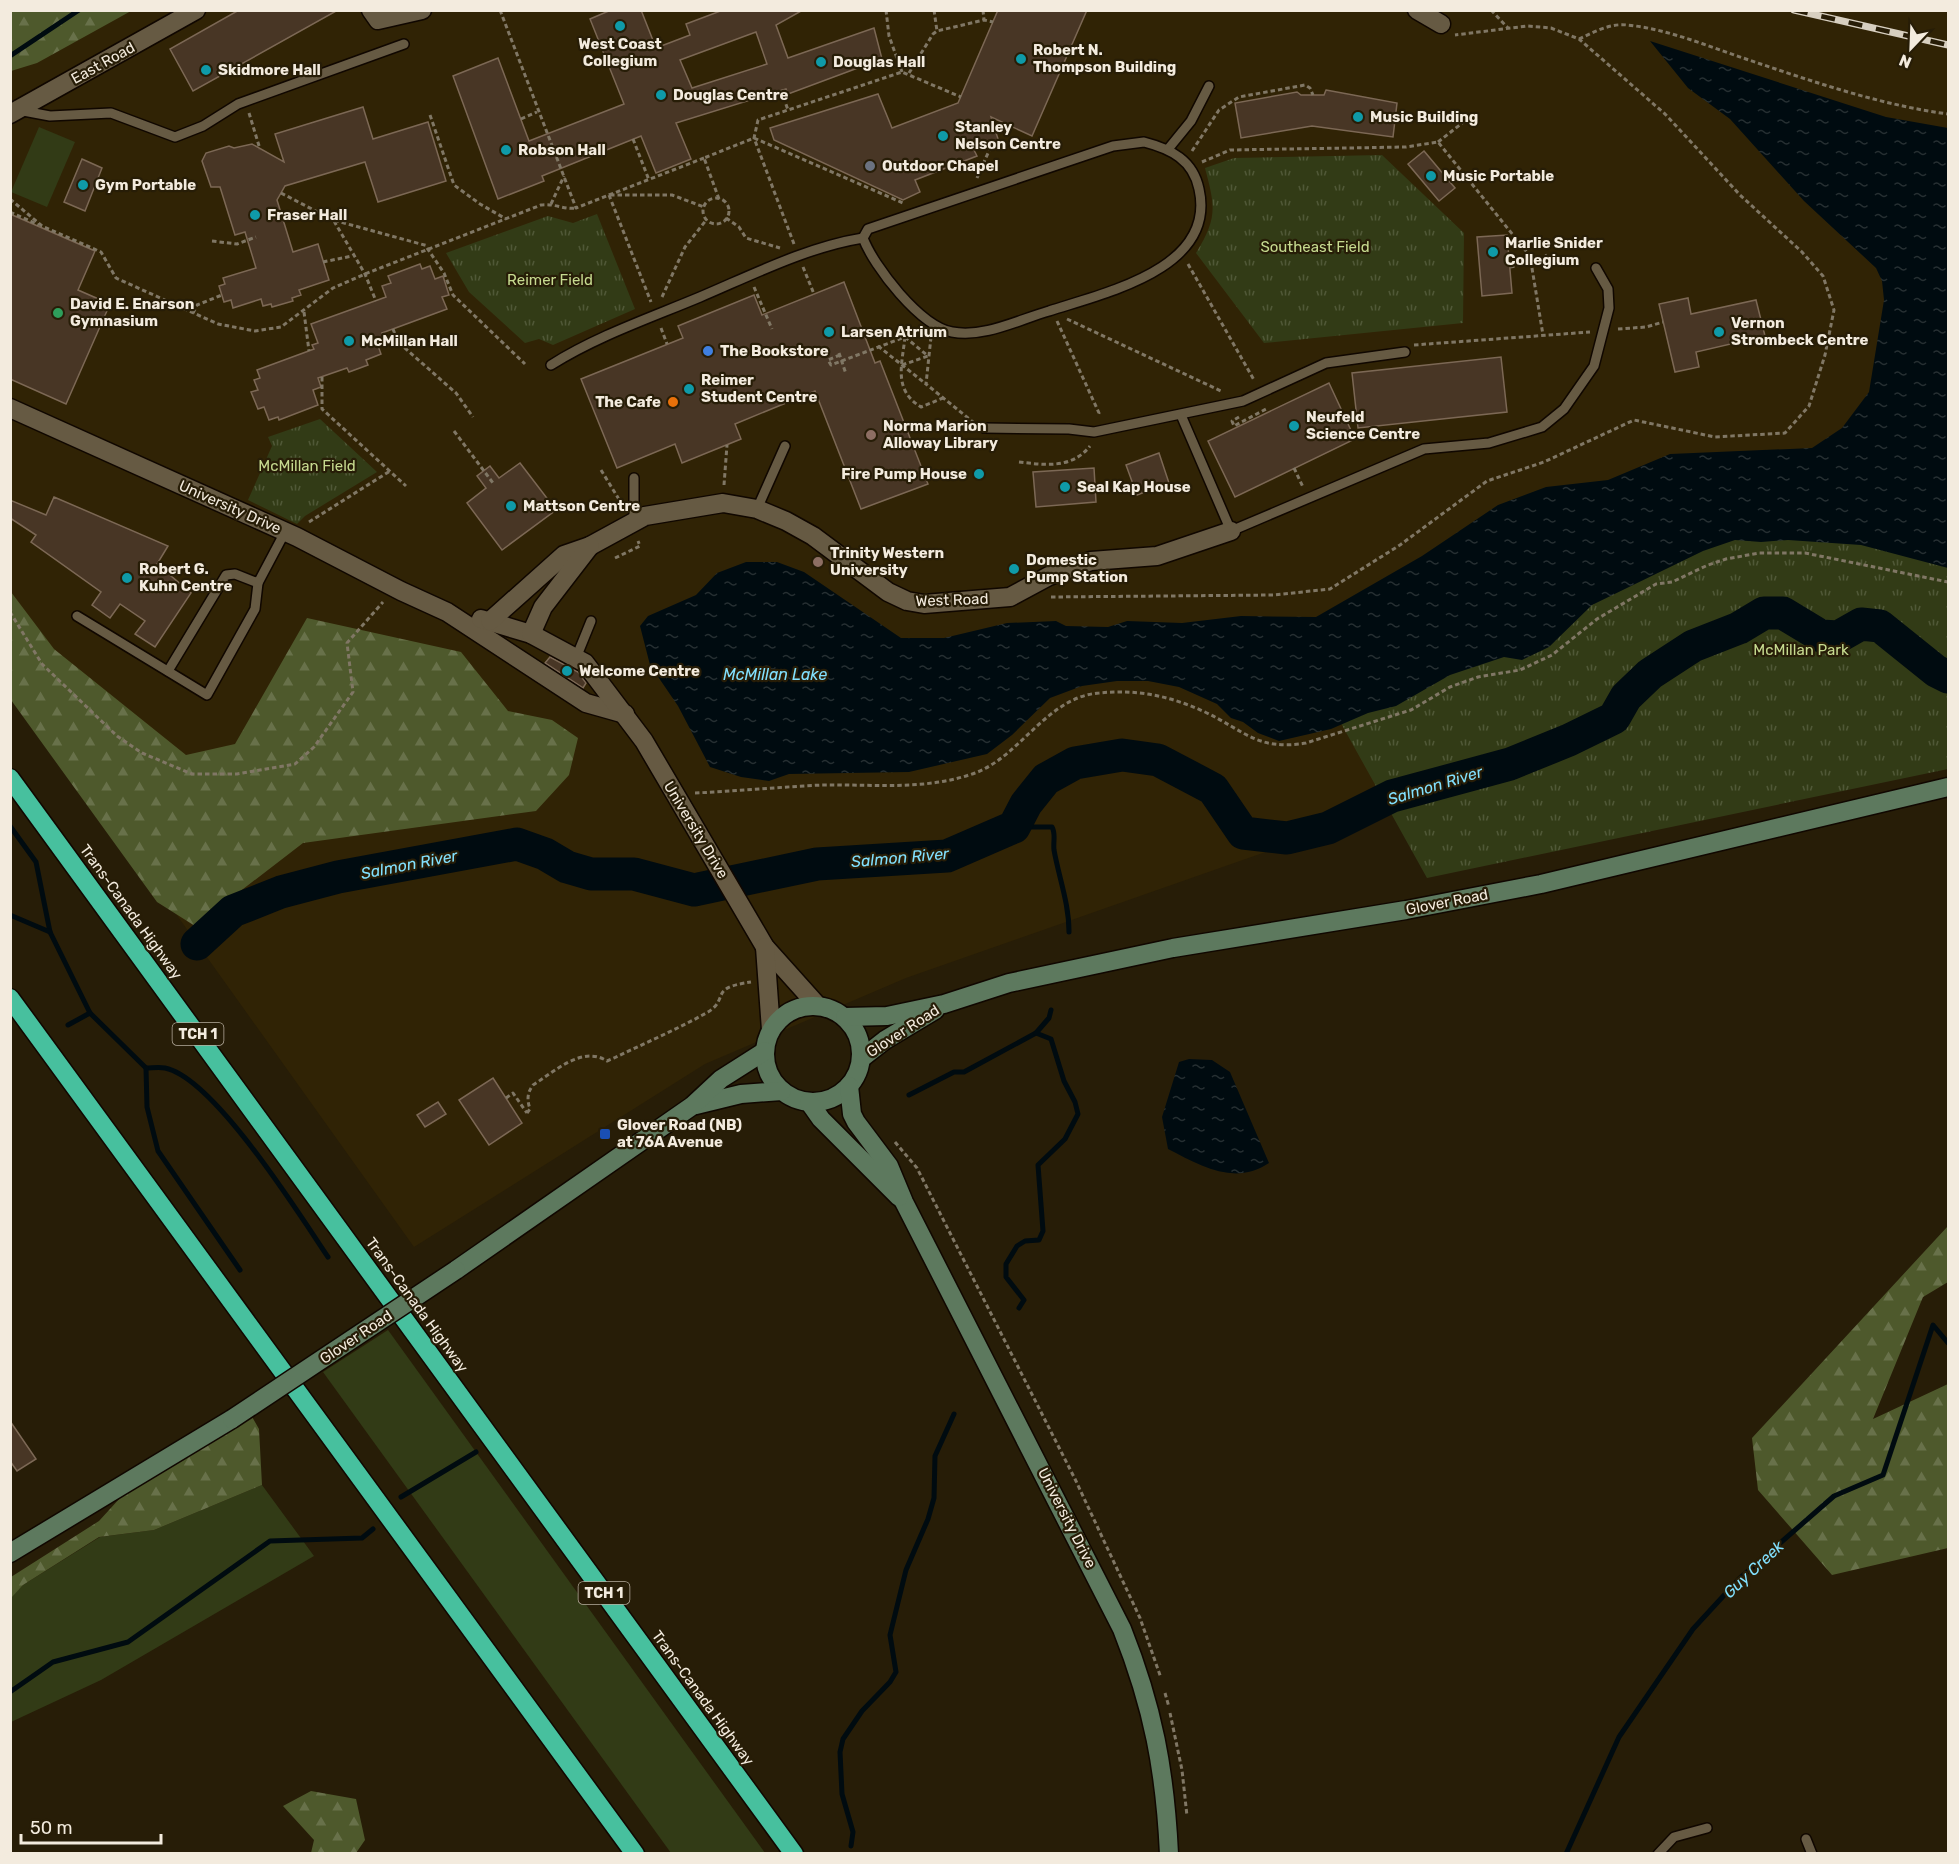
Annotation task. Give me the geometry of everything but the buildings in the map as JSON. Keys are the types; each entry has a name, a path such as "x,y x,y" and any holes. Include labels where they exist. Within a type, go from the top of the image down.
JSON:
{"highway":[{"name":"Trans-Canada Highway","path":"10,778 794,1854"},
{"path":"10,998 635,1854"}],"main road":[{"name":"Glover Road","path":"845,1017 887,1016 944,1004 1010,983 1173,948 1406,910 1541,884 1948,787"},
{"name":"Glover Road","path":"862,1058 885,1040 944,1004"},
{"path":"817,1005 837,1011 845,1017 858,1036 862,1058 849,1086 831,1098 809,1102 782,1091 766,1066 765,1051 771,1030 790,1011 803,1006 817,1005"},
{"name":"Glover Road","path":"10,1553 232,1419 456,1270 692,1106 721,1079 765,1051"},
{"name":"University Drive","path":"849,1086 852,1114 889,1166 904,1202 1126,1637 1149,1701 1157,1737 1166,1800 1169,1854"},
{"name":"Glover Road","path":"692,1106 741,1094 782,1091"},
{"name":"University Drive","path":"809,1102 821,1119 904,1202"}],"street":[{"name":"East Road","path":"14,112 196,10"},
{"path":"371,10 378,20 422,10"},
{"path":"1417,10 1446,30"},
{"name":"University Drive","path":"10,408 291,535 396,589 447,612 586,703 625,714"},
{"name":"West Road","path":"490,621 564,555 590,546 634,520 723,503 757,509 813,536 888,592 907,601 924,604 1010,597 1049,576 1091,561 1157,556 1231,531"},
{"name":"West Road","path":"531,634 543,607 590,546"},
{"name":"University Drive","path":"447,612 490,621 531,634 585,663 625,714 763,943 817,1005"},
{"name":"University Drive","path":"763,943 771,1030"}],"lane":[{"path":"14,112 50,116 111,113 175,137 204,126 245,101 404,44"},
{"path":"1169,148 1191,121 1209,86"},
{"path":"551,365 580,346 835,243 863,238 868,230 1113,146 1144,142 1169,148 1196,174 1201,198 1197,227 1180,252 1148,276 980,333 951,332 933,324 913,307 868,254 863,238"},
{"path":"1181,416 1231,531 1307,496 1424,448 1489,443 1542,427 1564,409 1594,366 1608,308 1608,289 1596,268"},
{"path":"984,428 1069,429 1094,432 1172,414 1181,416 1243,401 1326,363 1405,352"},
{"path":"757,509 786,446"},
{"path":"634,478 634,520"},
{"path":"77,616 207,695 255,609 258,583 291,535"},
{"path":"168,671 226,575 235,574 258,583"},
{"path":"576,658 591,621"},
{"path":"1658,1854 1674,1837 1707,1828"},
{"path":"1806,1839 1812,1854"}],"path":[{"path":"500,10 537,112 576,208"},
{"path":"886,10 888,36 902,72"},
{"path":"933,10 937,31"},
{"path":"983,10 984,20"},
{"path":"1491,10 1508,28"},
{"path":"909,73 927,42 937,31 984,20 993,22"},
{"path":"1579,39 1604,27 1625,24 1682,37 1806,80 1922,111 1948,114"},
{"path":"1045,597 1274,595 1330,589 1400,545 1487,481 1544,462 1634,420 1715,437 1785,433 1809,406 1825,355 1834,310 1823,276 1802,252 1740,195 1665,114 1579,39 1551,28 1527,26 1446,30"},
{"path":"814,294 754,138 758,120 902,72 909,73 961,97"},
{"path":"1187,164 1219,110 1239,97 1305,85 1310,88 1313,95"},
{"path":"781,90 788,110"},
{"path":"245,101 261,149"},
{"path":"521,119 537,112"},
{"path":"430,115 454,185 506,219"},
{"path":"1187,164 1230,150 1406,147 1438,142 1466,120"},
{"path":"10,212 101,252 116,278 218,324 255,331 281,327 304,312 333,288 428,247 551,204 567,209 576,208 754,138 925,212"},
{"path":"633,139 649,180"},
{"path":"1438,142 1509,229 1532,263 1543,335"},
{"path":"969,196 992,144"},
{"path":"704,158 719,199 728,206 726,218 717,224 707,219 703,212 707,200 719,199"},
{"path":"551,204 564,176"},
{"path":"281,193 333,220 428,247 444,273 453,295 525,364"},
{"path":"609,195 672,195 704,207"},
{"path":"609,195 667,344"},
{"path":"10,199 42,226"},
{"path":"726,218 739,227 746,238 799,257"},
{"path":"656,315 669,278 686,247 707,219"},
{"path":"333,220 376,300"},
{"path":"212,241 237,244 256,237"},
{"path":"1180,252 1240,353 1260,393"},
{"path":"1510,267 1532,263 1547,255"},
{"path":"323,262 352,256"},
{"path":"750,276 772,329"},
{"path":"193,313 197,304 222,295"},
{"path":"304,312 309,351"},
{"path":"1019,462 1039,465 1076,461 1091,445 1098,413 1055,314 1243,401"},
{"path":"1405,352 1414,345 1646,327 1663,321"},
{"path":"926,384 933,324"},
{"path":"393,329 398,342 456,393 473,417"},
{"path":"846,374 842,362 839,354 828,360 831,365 842,362 909,334"},
{"path":"905,337 928,356"},
{"path":"905,337 902,365 904,393 921,407 943,398"},
{"path":"878,346 968,420 984,428"},
{"path":"902,365 928,356"},
{"path":"322,377 322,409 406,486"},
{"path":"454,431 493,483"},
{"path":"723,503 727,445"},
{"path":"1294,468 1307,496"},
{"path":"291,535 390,470"},
{"path":"601,470 620,503"},
{"path":"615,558 640,546"},
{"path":"675,795 822,785 933,784 989,767 1059,710 1080,698 1096,693 1143,692 1169,697 1203,711 1265,744 1288,746 1306,743 1411,710 1450,687 1478,677 1520,670 1552,656 1597,619 1656,584 1672,582 1726,559 1759,553 1805,553 1948,582"},
{"path":"10,612 42,664 117,736 142,753 192,774 237,774 295,764 314,747 353,692 347,643 396,589"},
{"path":"506,1098 513,1093 527,1113 530,1109 527,1100 533,1085 576,1058 600,1057 607,1061 714,1008 722,990 730,985 760,983"}],"shaded area":[{"name":"Trinity Western University","path":"10,11 1948,11 1948,381 1392,796 1331,829 906,978 705,1064 414,1247 11,683"}],"green space":[{"path":"10,11 131,11 37,63 11,71"},
{"path":"39,127 75,142 47,207 11,192"},
{"name":"Southeast Field","path":"1382,155 1464,233 1463,323 1264,343 1196,253 1208,230 1212,212 1211,192 1205,168 1234,158"},
{"name":"Reimer Field","path":"597,214 635,309 553,345 539,339 525,343 469,292 446,253 548,216 573,223"},
{"name":"McMillan Park","path":"1948,381 1948,769 1427,878 1318,682 1933,442"},
{"name":"McMillan Field","path":"320,419 377,472 305,516 297,524 248,500 272,446 268,437"},
{"path":"11,592 54,649 186,755 235,744 307,618 461,652 508,711 552,720 578,738 569,775 536,811 303,843 195,926 157,902 11,700"},
{"path":"1948,1226 1948,1282 1923,1297 1873,1419 1948,1384 1948,1548 1832,1575 1758,1490 1752,1438"},
{"path":"388,1330 765,1853 671,1853 323,1372"},
{"path":"247,1408 259,1429 262,1485 154,1530 99,1537 23,1585 11,1598 11,1577 99,1521 131,1486"},
{"path":"262,1485 314,1556 101,1680 11,1722 10,1598 23,1585 100,1537 154,1530"},
{"path":"311,1791 356,1799 365,1840 356,1853 311,1853 314,1840 283,1806"}],"water":[{"name":"McMillan Lake","path":"1650,41 1886,117 1948,128 1948,568 1861,545 1788,540 1761,542 1735,540 1703,551 1592,605 1549,647 1522,660 1504,657 1450,675 1396,706 1368,713 1331,729 1279,741 1258,733 1243,722 1231,718 1217,704 1179,687 1148,681 1117,681 1082,686 1050,698 1012,735 987,754 909,772 789,774 769,781 741,777 710,767 678,706 650,665 640,626 648,616 696,595 717,573 746,562 777,562 804,572 901,638 944,638 1007,623 1056,621 1066,626 1108,627 1127,621 1182,623 1241,616 1316,617 1422,556 1498,505 1546,487 1608,480 1670,454 1812,448 1842,428 1869,392 1884,300 1882,281 1876,268 1804,201 1730,119 1688,88"},
{"path":"1189,1059 1212,1060 1230,1072 1269,1163 1256,1170 1231,1173 1205,1167 1168,1149 1162,1117 1179,1062"}],"waterway":[{"path":"10,56 79,10"},
{"name":"Salmon River","path":"197,944 233,911 281,892 338,877 517,844 545,854 567,867 591,874 634,874 694,890 817,864 947,856 1014,827 1026,804 1046,779 1075,763 1122,755 1158,760 1213,789 1243,833 1287,838 1328,828 1392,796 1510,764 1569,740 1614,718 1626,697 1650,674 1693,646 1739,628 1764,613 1783,613 1821,636 1838,637 1861,624 1880,626 1936,671 1948,677"},
{"path":"10,826 36,862 50,932 90,1013 146,1068 165,1068 185,1077 207,1096 254,1150 328,1257"},
{"path":"1014,827 1052,827 1069,932"},
{"path":"10,915 50,932"},
{"path":"1019,1308 1024,1300 1006,1277 1006,1264 1017,1246 1025,1241 1039,1240 1043,1231 1038,1165 1065,1139 1078,1114 1075,1102 1064,1081 1051,1039 1036,1033 1049,1018 1051,1010"},
{"path":"68,1025 90,1013"},
{"path":"909,1095 954,1072 964,1072 1036,1033"},
{"path":"146,1068 147,1107 158,1151 240,1270"},
{"name":"Guy Creek","path":"1566,1854 1619,1737 1693,1629 1739,1579 1834,1496 1883,1475 1933,1325 1948,1343"},
{"path":"851,1846 853,1832 842,1794 840,1752 843,1739 862,1711 890,1682 896,1672 890,1635 906,1570 928,1519 934,1498 935,1456 954,1414"},
{"path":"401,1497 476,1452"},
{"path":"10,1692 53,1662 128,1642 270,1541 362,1538 373,1529"}],"railway":[{"path":"1794,10 1948,45"}],"place":[{"name":"West Coast Collegium","path":"620,26"},
{"name":"Robert N. Thompson Building","path":"1021,59"},
{"name":"Douglas Hall","path":"821,62"},
{"name":"Skidmore Hall","path":"206,70"},
{"name":"Douglas Centre","path":"661,95"},
{"name":"Music Building","path":"1358,117"},
{"name":"Stanley Nelson Centre","path":"943,136"},
{"name":"Robson Hall","path":"506,150"},
{"name":"Outdoor Chapel","path":"870,166"},
{"name":"Music Portable","path":"1431,176"},
{"name":"Gym Portable","path":"83,185"},
{"name":"Fraser Hall","path":"255,215"},
{"name":"Marlie Snider Collegium","path":"1493,252"},
{"name":"David E. Enarson Gymnasium","path":"58,313"},
{"name":"Larsen Atrium","path":"829,332"},
{"name":"Vernon Strombeck Centre","path":"1719,332"},
{"name":"McMillan Hall","path":"349,341"},
{"name":"The Bookstore","path":"708,351"},
{"name":"Reimer Student Centre","path":"689,389"},
{"name":"The Cafe","path":"673,402"},
{"name":"Neufeld Science Centre","path":"1294,426"},
{"name":"Norma Marion Alloway Library","path":"871,435"},
{"name":"Fire Pump House","path":"979,474"},
{"name":"Seal Kap House","path":"1065,487"},
{"name":"Mattson Centre","path":"511,506"},
{"name":"Trinity Western University","path":"818,562"},
{"name":"Domestic Pump Station","path":"1014,569"},
{"name":"Robert G. Kuhn Centre","path":"127,578"},
{"name":"Welcome Centre","path":"567,671"},
{"name":"Glover Road (NB) at 76A Avenue","path":"605,1134"}]}
